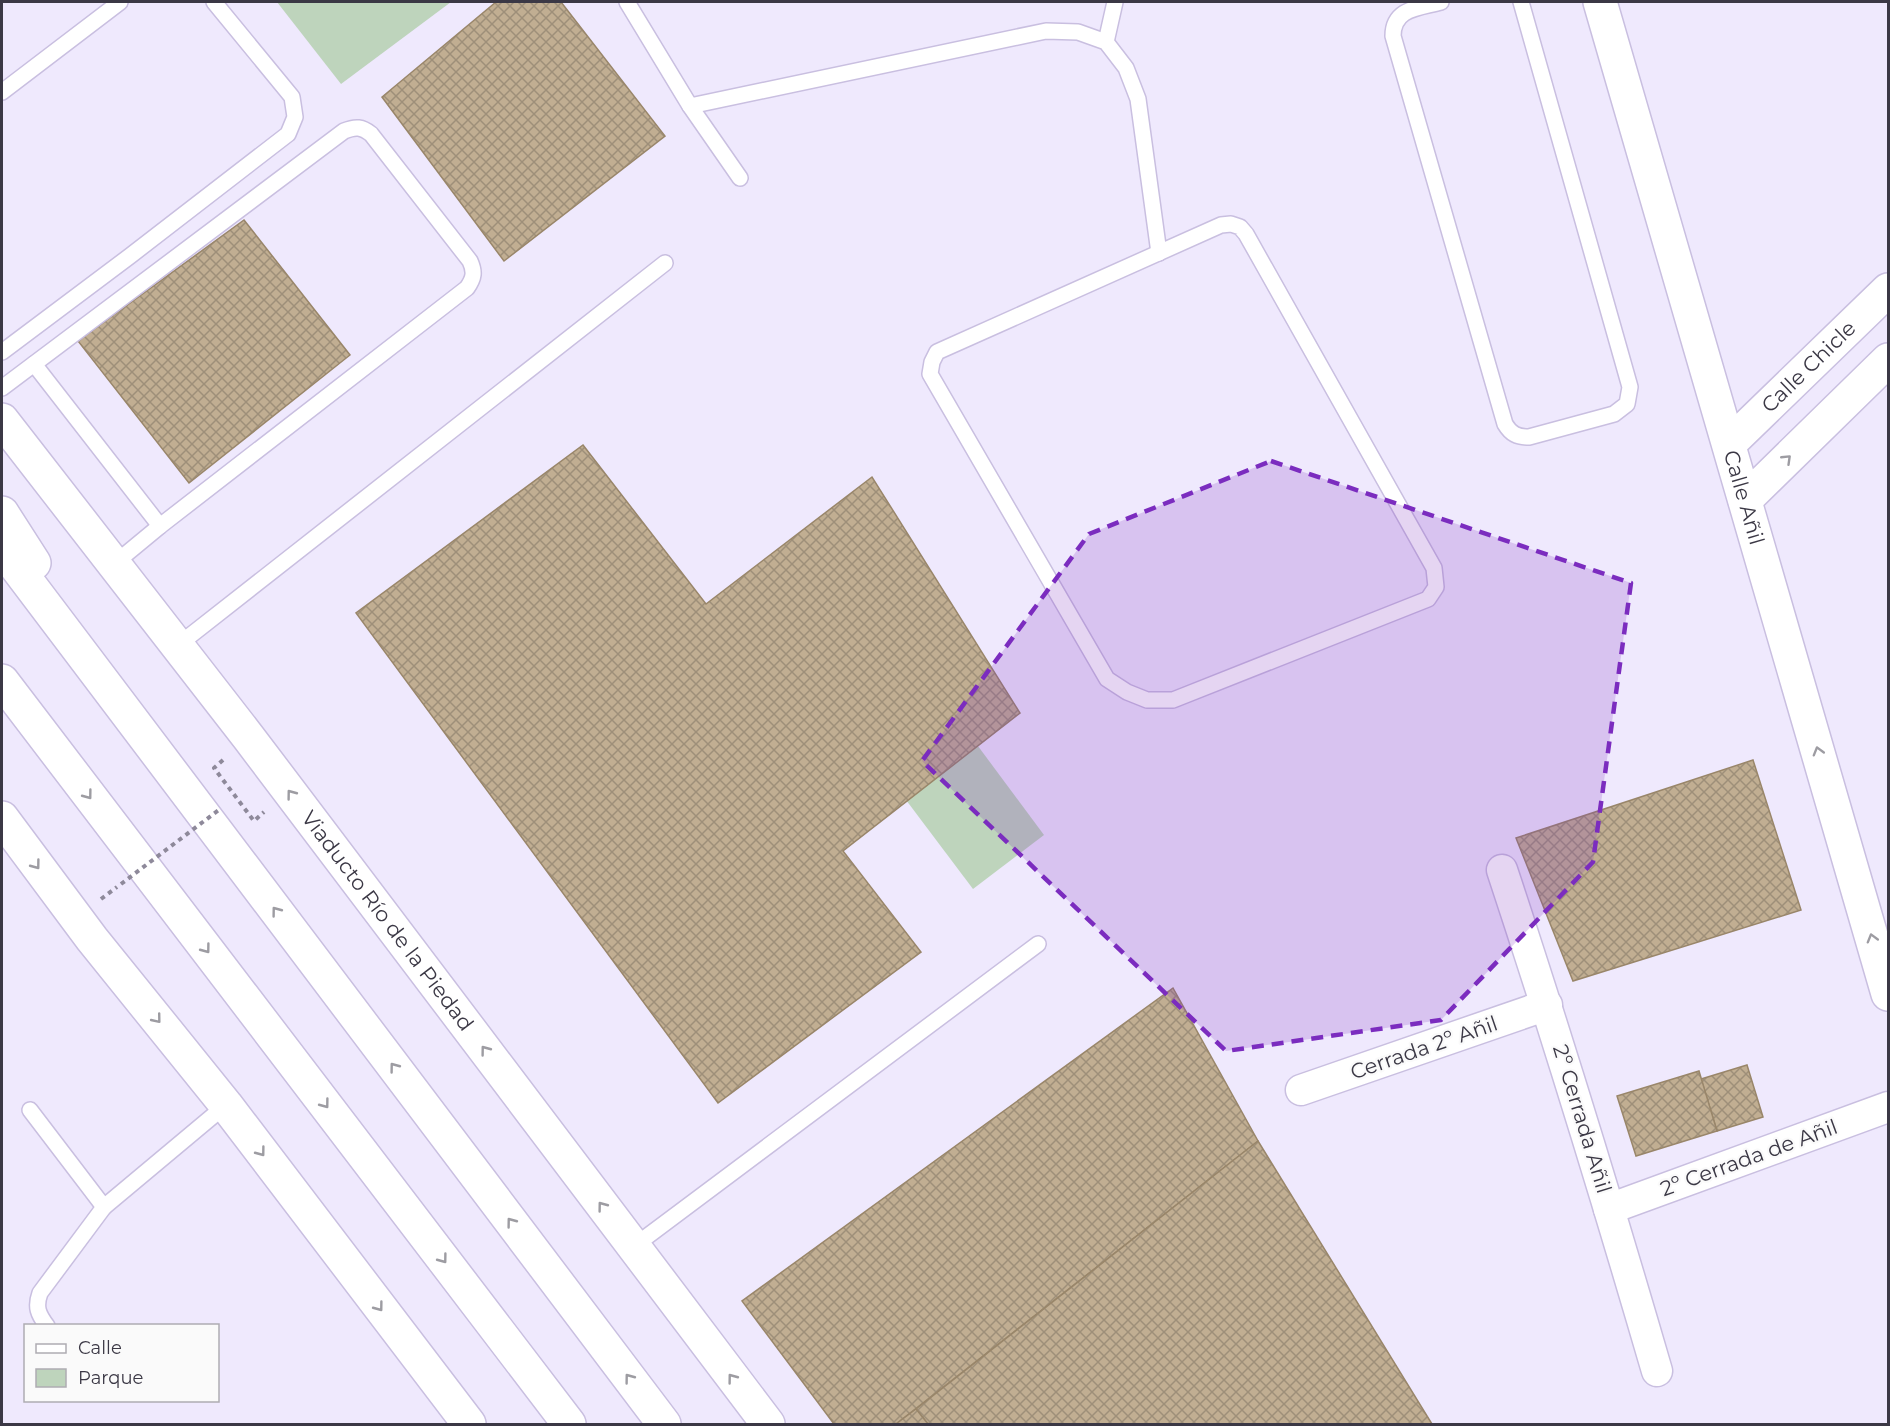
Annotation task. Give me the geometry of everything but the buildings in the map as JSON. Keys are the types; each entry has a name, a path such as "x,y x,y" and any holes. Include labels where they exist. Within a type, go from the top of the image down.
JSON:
{"main road":[{"name":"Calle Añil","path":"1600,2 1888,994"},
{"name":"Calle Chicle","path":"1729,444 1888,290"},
{"path":"1745,500 1888,360"},
{"name":"Viaducto Río de la Piedad","path":"2,420 256,747 768,1425"},
{"path":"2,513 32,558 69,635"},
{"path":"2,548 664,1425"},
{"path":"2,681 569,1425"},
{"path":"2,700 57,754"},
{"path":"2,818 92,939 226,1105 469,1425"}],"street":[{"name":"2º Cerrada Añil","path":"1502,870 1547,1005 1657,1371"},
{"name":"Cerrada 2º Añil","path":"1301,1090 1547,1005"},
{"name":"2º Cerrada de Añil","path":"1610,1209 1888,1107"}],"lane":[{"path":"2,92 120,2"},
{"path":"2,352 288,134 295,117 292,97 214,2"},
{"path":"627,2 690,106 741,178"},
{"path":"1106,42 1115,2"},
{"path":"1441,2 1398,17 1393,26 1393,36 1505,424 1510,432 1519,437 1529,437 1614,414 1627,404 1630,387 1521,2"},
{"path":"690,106 1046,31 1078,32 1106,42 1126,68 1138,99 1160,253"},
{"path":"2,388 344,131 354,127 364,128 371,134 470,261 474,270 473,280 467,288 114,564"},
{"path":"1231,224 1240,227 1246,234 1434,568 1436,587 1428,599 1173,700 1147,700 1127,692 1107,679 930,374 937,352 1160,253 1221,225 1231,224"},
{"path":"177,646 664,263"},
{"path":"34,364 160,526"},
{"path":"633,1247 1038,944"},
{"path":"46,1324 37,1309 40,1293 104,1207 226,1105"},
{"path":"30,1110 104,1207"}],"path":[{"path":"214,768 254,821"},
{"path":"98,901 220,809"}],"highlighted area":[{"path":"1271,461 1631,583 1593,862 1441,1020 1226,1051 922,761 1089,534"}],"green space":[{"path":"277,2 451,2 341,84"},
{"path":"972,738 1044,835 973,889 900,792"}]}
